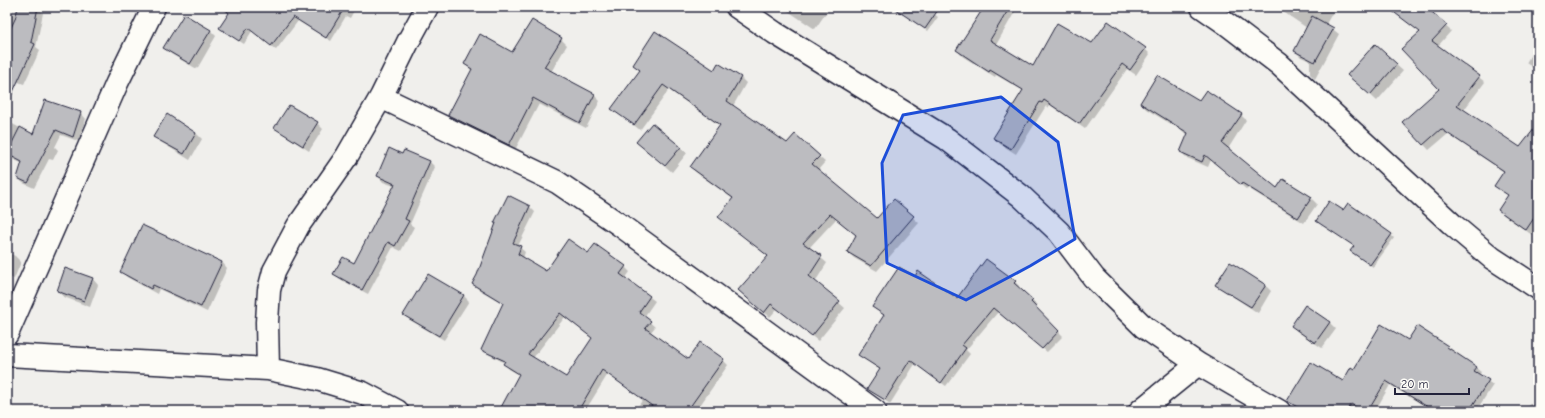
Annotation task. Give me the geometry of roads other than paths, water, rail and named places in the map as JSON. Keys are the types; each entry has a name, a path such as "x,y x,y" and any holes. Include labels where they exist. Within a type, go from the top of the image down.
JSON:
{"street":[{"path":"7,334 117,83 154,7"},
{"path":"268,370 268,290 274,271 298,226 347,156 382,97 409,40 427,7"},
{"path":"737,7 775,33 947,139 1015,191 1059,232 1094,278 1144,327 1198,364 1279,411"},
{"path":"1202,7 1279,64 1452,225 1492,258 1538,288"},
{"path":"382,97 557,182 626,230 875,411"},
{"path":"7,355 268,370 317,379 363,393 397,411"},
{"path":"1140,411 1198,364"}]}
